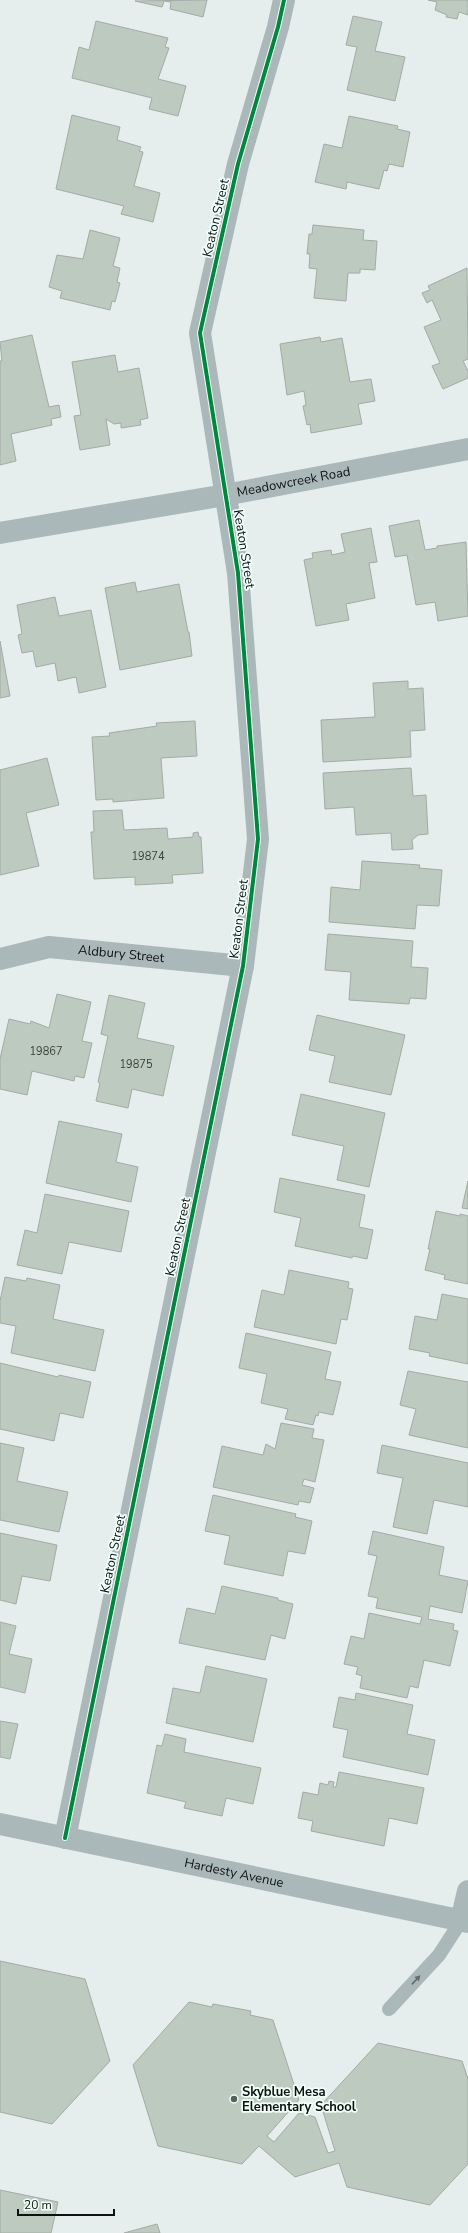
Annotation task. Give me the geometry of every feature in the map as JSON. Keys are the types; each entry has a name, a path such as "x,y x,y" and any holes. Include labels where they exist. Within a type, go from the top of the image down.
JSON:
{"street":[{"name":"Keaton Street","path":"65,1838 243,966 258,839 241,597 200,333 238,164 278,27 284,0"},
{"name":"Meadowcreek Road","path":"0,534 226,495 468,449"},
{"name":"Aldbury Street","path":"0,959 49,947 243,966"},
{"name":"Hardesty Avenue","path":"0,1824 464,1922"},
{"path":"464,1922 468,1891"}],"lane":[{"path":"389,2009 439,1955 464,1922"}],"building":[{"path":"207,0 203,17 170,9 171,2 164,1 162,7 135,1"},
{"path":"428,0 468,0 468,15 459,12 457,19 446,17 447,15 435,10 437,2"},
{"path":"353,16 382,22 375,51 405,57 395,101 347,90 357,47 346,45"},
{"path":"96,21 168,38 165,47 169,48 158,79 186,86 178,116 149,109 152,98 72,78 79,47 89,50"},
{"path":"72,115 120,127 117,140 141,147 139,151 143,152 134,186 160,193 153,222 121,214 124,206 56,189"},
{"path":"349,116 398,126 397,129 410,132 403,167 389,164 387,171 384,170 379,189 347,182 346,189 315,182 324,144 342,148"},
{"path":"313,225 364,230 363,240 377,241 375,270 360,269 360,273 348,273 346,301 314,298 317,269 309,268 310,254 307,254 309,234 312,234"},
{"path":"90,230 120,238 113,266 120,268 117,282 120,283 115,302 112,301 110,310 60,298 62,291 49,287 57,255 83,259"},
{"path":"467,268 468,359 463,361 468,371 468,378 443,389 432,366 440,363 424,327 441,320 432,300 427,303 422,293 430,290 428,286"},
{"path":"32,335 49,407 59,405 61,417 51,419 52,425 11,434 16,461 0,465 0,361 2,361 0,342"},
{"path":"320,337 321,342 342,338 350,382 371,379 375,401 358,404 362,424 311,433 310,424 307,425 303,406 306,405 304,391 287,395 280,344"},
{"path":"115,355 118,372 139,368 148,418 140,420 141,425 121,428 121,423 114,424 106,419 110,445 80,450 74,416 81,415 72,362"},
{"path":"419,520 425,550 437,548 437,546 466,542 468,616 438,621 435,602 416,605 407,555 395,557 389,526"},
{"path":"371,528 377,562 369,563 375,598 346,604 349,620 316,626 304,560 313,558 312,553 331,550 332,555 345,552 341,534"},
{"path":"135,582 137,592 179,584 189,632 192,656 120,670 105,588"},
{"path":"55,597 59,616 91,610 106,687 79,693 76,677 58,681 55,663 36,667 33,651 22,653 18,635 22,634 17,605"},
{"path":"0,641 10,696 0,698"},
{"path":"408,681 408,689 423,688 425,730 410,731 411,757 323,762 321,720 375,717 373,683"},
{"path":"195,721 197,756 161,758 164,798 113,802 113,799 96,800 92,737 110,736 109,733 157,726 156,723"},
{"path":"47,758 59,805 26,813 39,866 0,875 0,770"},
{"path":"411,768 413,796 426,795 428,834 418,835 412,840 413,849 392,850 391,833 356,835 354,807 325,809 323,773"},
{"path":"122,810 124,830 167,828 168,839 193,837 193,833 198,832 199,837 201,837 203,873 172,875 173,883 135,885 135,877 94,879 91,832 94,832 93,811"},
{"path":"362,861 420,865 419,868 442,870 439,906 417,905 415,929 329,922 331,887 360,890"},
{"path":"328,934 413,941 411,967 428,968 426,999 410,998 409,1004 349,1000 351,972 325,970"},
{"path":"57,994 91,1002 82,1041 92,1043 84,1078 75,1076 74,1081 32,1071 27,1095 0,1089 0,1059 9,1019 30,1024 31,1021 49,1028"},
{"path":"109,995 145,1003 137,1038 174,1046 163,1096 132,1089 128,1108 96,1101 100,1083 98,1082 108,1036 101,1034"},
{"path":"317,1015 405,1035 391,1095 329,1082 335,1056 309,1050"},
{"path":"301,1094 385,1113 369,1187 337,1180 344,1146 292,1135"},
{"path":"59,1121 122,1134 116,1162 138,1167 131,1202 46,1183"},
{"path":"280,1178 365,1195 359,1227 373,1230 367,1259 353,1256 352,1258 295,1246 301,1218 274,1212"},
{"path":"468,1181 468,1209 462,1208"},
{"path":"45,1194 129,1211 121,1252 69,1242 62,1274 17,1265 25,1230 37,1233"},
{"path":"436,1211 460,1216 460,1214 468,1216 468,1284 444,1279 445,1275 425,1270"},
{"path":"289,1270 349,1282 348,1288 353,1289 347,1320 341,1319 336,1344 254,1327 262,1290 284,1295"},
{"path":"5,1277 26,1281 27,1278 60,1285 53,1319 104,1330 95,1371 11,1353 16,1326 0,1323 0,1301"},
{"path":"442,1294 468,1299 468,1364 429,1356 430,1353 409,1349 415,1316 437,1320"},
{"path":"246,1333 331,1352 325,1379 341,1382 333,1415 319,1412 318,1416 316,1415 313,1425 285,1419 288,1409 261,1403 267,1374 239,1368"},
{"path":"0,1363 58,1377 59,1375 91,1382 83,1418 60,1413 54,1441 0,1429"},
{"path":"408,1371 468,1382 468,1448 409,1435 416,1409 400,1405"},
{"path":"281,1423 314,1429 312,1438 324,1440 315,1482 304,1479 302,1485 314,1488 310,1503 299,1501 298,1505 213,1487 222,1446 263,1455 266,1444 275,1449"},
{"path":"0,1443 24,1448 17,1481 68,1492 59,1532 0,1520"},
{"path":"382,1445 468,1463 468,1507 434,1500 427,1534 393,1527 403,1478 377,1473"},
{"path":"213,1495 296,1514 295,1517 312,1521 305,1554 288,1551 283,1576 224,1564 230,1536 205,1531"},
{"path":"373,1531 444,1547 439,1575 468,1581 462,1613 430,1606 428,1619 454,1624 453,1630 458,1631 450,1666 424,1660 418,1688 410,1686 407,1698 360,1688 362,1676 356,1674 358,1667 344,1664 351,1636 364,1639 369,1613 420,1624 422,1617 376,1608 378,1598 368,1596 377,1556 368,1554"},
{"path":"0,1533 57,1545 50,1581 22,1576 16,1604 0,1600"},
{"path":"222,1586 278,1598 278,1600 293,1604 285,1639 271,1635 265,1660 179,1643 187,1608 215,1614"},
{"path":"0,1622 16,1626 9,1654 32,1659 25,1693 0,1687"},
{"path":"206,1666 267,1679 253,1742 166,1723 173,1688 200,1693"},
{"path":"356,1693 413,1705 407,1734 435,1740 428,1775 343,1757 348,1730 333,1727 339,1697 355,1700"},
{"path":"0,1721 18,1724 10,1759 0,1757"},
{"path":"165,1734 186,1739 184,1752 261,1768 253,1804 226,1798 222,1816 184,1808 186,1802 147,1793 157,1745 162,1746"},
{"path":"339,1772 424,1788 417,1824 389,1818 384,1846 311,1831 313,1821 298,1818 303,1792 318,1795 320,1783 328,1785 329,1781 334,1782 333,1787 336,1787"},
{"path":"0,1961 85,1979 110,2061 52,2124 0,2112"},
{"path":"189,2002 212,2007 213,2004 251,2011 250,2015 273,2020 299,2100 267,2136 274,2142 299,2113 315,2117 328,2153 335,2151 321,2105 378,2043 462,2061 468,2079 468,2164 430,2205 347,2187 339,2163 295,2177 259,2146 242,2164 158,2146 133,2065"},
{"path":"0,2190 58,2202 51,2233 0,2233"},
{"path":"157,2224 160,2233 124,2233"}],"cycle path":[{"path":"65,1838 243,966 258,839 238,573 200,333 238,164 278,27 284,0"}],"place":[{"name":"Skyblue Mesa Elementary School","path":"234,2099"}]}
